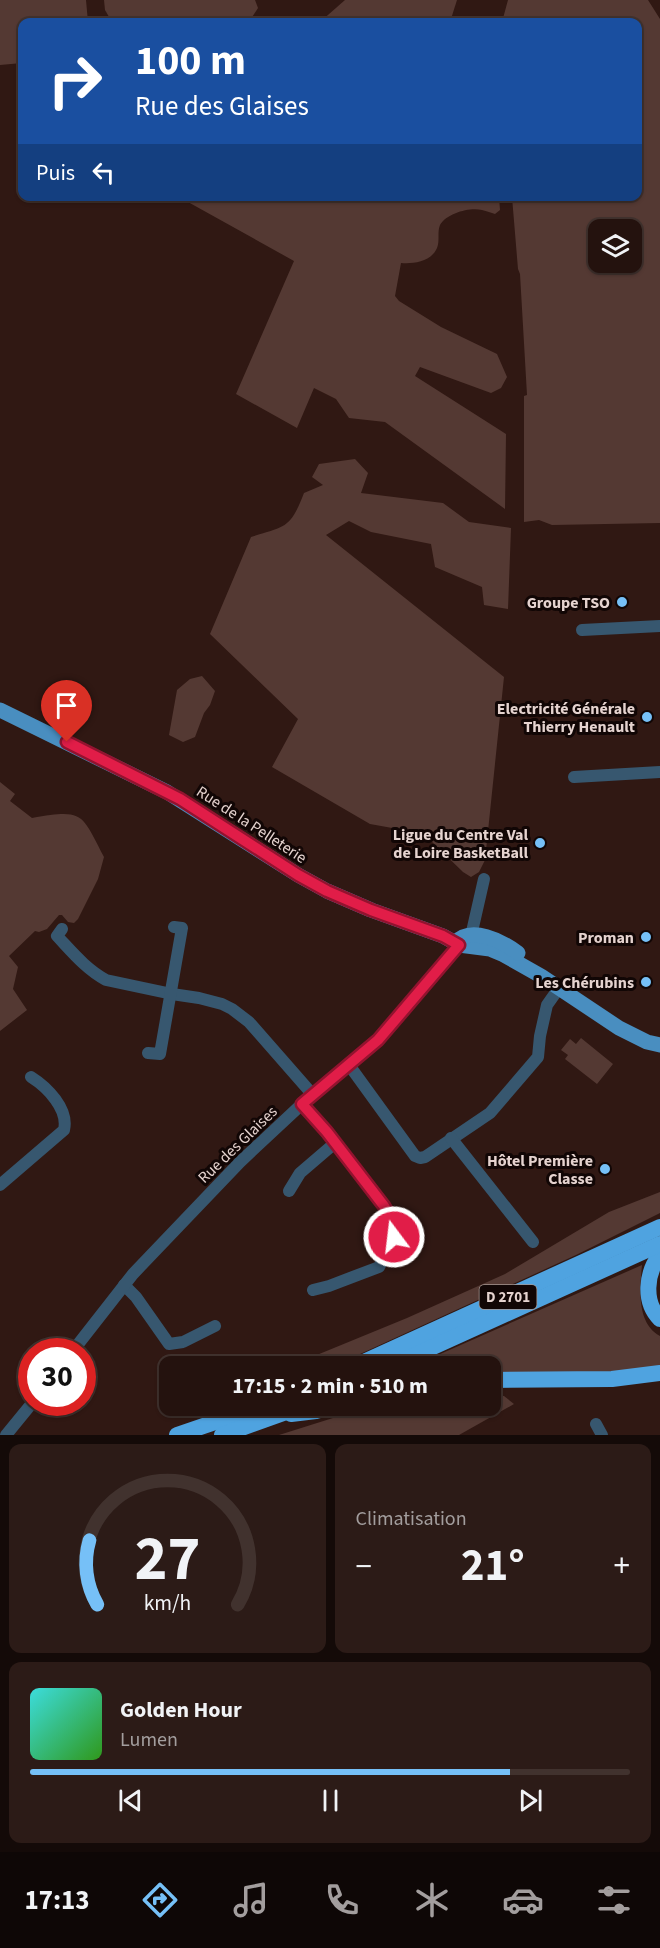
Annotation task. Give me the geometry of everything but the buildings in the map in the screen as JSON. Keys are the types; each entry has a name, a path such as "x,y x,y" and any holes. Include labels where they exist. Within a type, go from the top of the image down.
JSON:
{"highway":[{"name":"D 2701","path":"377,1356 660,1227"},
{"name":"D 2701","path":"412,1356 660,1244"},
{"path":"660,1255 651,1270 649,1291 651,1304 660,1319"},
{"path":"501,1380 612,1379 660,1373"},
{"path":"177,1435 233,1416"},
{"path":"222,1435 278,1416"}],"main road":[{"name":"Rue de la Pelleterie","path":"0,710 167,792 327,891 462,941 489,937 500,941 526,959 542,976 559,988 634,1036 660,1045"},
{"path":"634,1036 660,1031"}],"street":[{"path":"582,630 660,626"},
{"path":"574,777 660,771"},
{"path":"462,941 484,879"},
{"path":"147,1053 160,1054 182,928 174,927"},
{"path":"62,929 57,936 93,973 115,982 222,1004 242,1015 313,1095"},
{"name":"Rue des Glaises","path":"83,1338 124,1285 240,1162 302,1104 378,1040 462,941"},
{"path":"349,1065 415,1156 425,1157 490,1113 538,1056 547,1005 559,988"},
{"path":"0,1185 64,1130 66,1122 61,1107 40,1083 31,1077"},
{"path":"302,1104 391,1215 396,1226 394,1237 379,1267 313,1290"},
{"path":"451,1138 533,1242"},
{"path":"289,1191 300,1173 335,1143"},
{"path":"124,1285 136,1297 169,1344 183,1342 215,1326"},
{"path":"6,1435 22,1416"}],"shaded area":[{"path":"0,0 86,0 88,18 18,18 18,63 0,65"},
{"path":"104,0 255,0 258,8 252,18 110,18 105,10"},
{"path":"345,0 457,0 451,18 325,18"},
{"path":"508,0 648,0 660,19 660,523 552,525 539,520 524,522 524,396 527,395 520,274 512,201 642,201 642,18 503,18"},
{"path":"186,201 499,201 500,210 495,214 471,209 453,214 443,221 439,228 437,248 431,256 416,262 401,263 395,296 399,301 441,327 497,354 507,377 501,388 491,393 420,367 415,376 506,434 505,509 385,422 349,418 336,399 314,388 297,428 236,394 294,261"},
{"path":"355,459 368,473 361,493 443,503 469,522 511,528 508,609 484,605 482,587 435,567 431,544 371,532 349,521 326,535 504,677 485,860 479,872 471,877 420,833 370,824 272,767 298,719 210,634 251,537 272,531 285,524 295,514 304,493 323,485 312,477 319,464"},
{"path":"202,676 215,691 195,737 183,742 169,735 177,690 190,679"},
{"path":"0,782 15,794 10,801 32,818 62,814 79,818 85,823 104,857 98,879 78,919 74,923 68,922 62,915 59,915 47,929 35,931 9,956 18,967 13,989 27,1010 0,1031"},
{"path":"581,1038 613,1064 597,1084 565,1059 568,1055 561,1050 570,1039 576,1044"},
{"path":"660,1192 660,1213 576,1255 356,1356 314,1356 505,1274 609,1212"},
{"path":"642,1265 641,1304 647,1323 660,1336 660,1369 640,1372 501,1374 501,1356 436,1356"},
{"path":"501,1396 504,1396 514,1404 501,1411"},
{"path":"339,1416 493,1416 459,1435 279,1435"}],"place":[{"name":"Groupe TSO","path":"622,602"},
{"name":"Electricité Générale Thierry Henault","path":"647,717"},
{"name":"Ligue du Centre Val de Loire BasketBall","path":"540,843"},
{"name":"Proman","path":"646,937"},
{"name":"Les Chérubins","path":"646,982"},
{"name":"Hôtel Première Classe","path":"605,1169"}],"route":[{"path":"67,742 180,799 218,825 327,891 399,921 443,936 459,945 378,1040 302,1104 327,1132 391,1215 396,1226 394,1237"}]}
